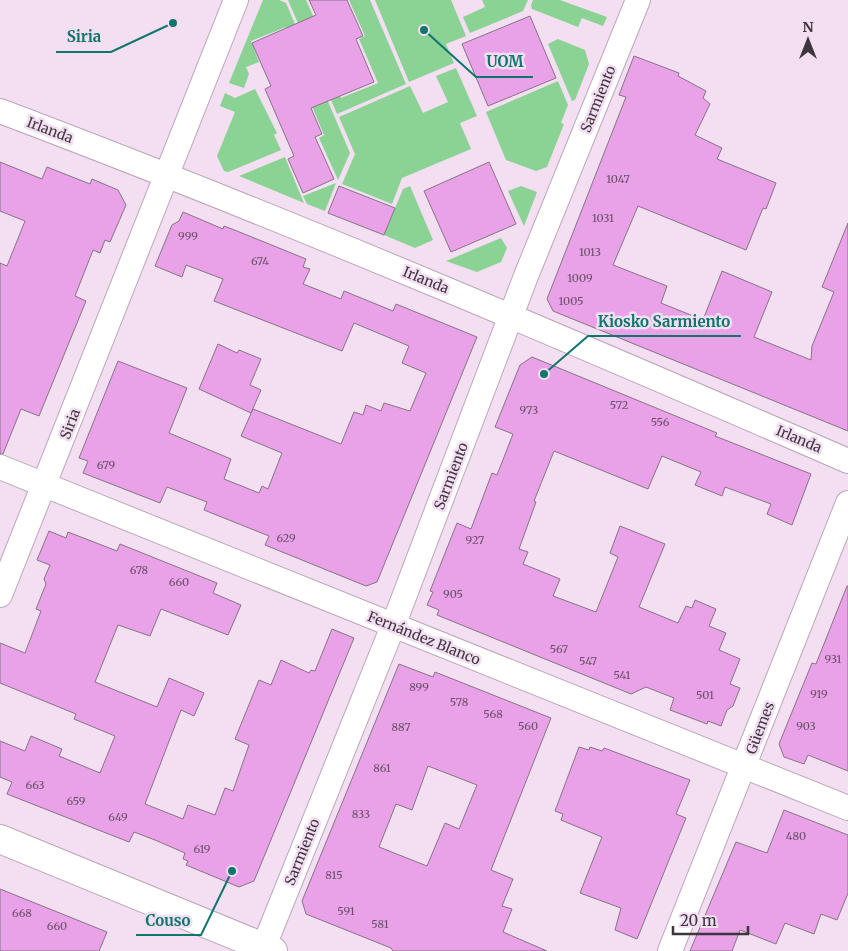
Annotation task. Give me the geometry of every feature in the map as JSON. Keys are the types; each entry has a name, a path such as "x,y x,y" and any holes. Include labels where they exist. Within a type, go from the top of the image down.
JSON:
{"main road":[{"path":"0,839 266,950"}],"street":[{"name":"Siria","path":"0,595 46,485 236,0"},
{"name":"Sarmiento","path":"266,950 512,315 638,0"},
{"name":"Irlanda","path":"0,111 167,174 512,315 848,461"},
{"name":"Fernández Blanco","path":"0,466 848,808"},
{"name":"Güemes","path":"670,951 746,766 848,503"}],"green space":[{"path":"263,0 279,0 286,3 350,153 338,180 319,138 324,135 296,68 302,65 286,27 251,41 259,62 246,67 249,74 244,88 229,83"},
{"path":"288,0 306,0 328,49 312,56"},
{"path":"349,0 370,0 406,84 337,114 314,60 323,56 341,98 378,83 359,39 365,36"},
{"path":"375,0 451,0 466,36 446,44 454,63 409,82"},
{"path":"482,0 528,0 523,11 470,33 463,17 485,7"},
{"path":"533,0 560,0 607,17 603,26 582,18 578,27 532,9"},
{"path":"558,39 585,50 589,64 575,100 572,101 548,44"},
{"path":"456,68 477,116 460,123 471,149 402,178 392,204 342,184 355,154 339,117 410,86 423,113 448,102 436,76"},
{"path":"558,81 568,105 561,123 564,124 547,167 536,171 506,160 486,112"},
{"path":"255,89 277,133 274,135 281,150 228,172 224,171 217,156 235,112 220,106 225,93 235,98"},
{"path":"285,157 304,203 239,176"},
{"path":"336,183 325,211 307,204 303,196"},
{"path":"410,186 433,240 415,248 384,235 403,189"},
{"path":"521,186 537,192 524,226 508,191"},
{"path":"501,238 507,248 501,262 477,272 446,261"}],"building":[{"path":"309,0 347,0 363,36 356,39 374,82 311,108 322,134 315,137 334,179 303,193 288,159 294,156 265,89 271,86 252,43 316,15"},
{"path":"530,16 556,78 488,106 462,44"},
{"path":"634,56 679,73 678,76 706,91 703,98 710,104 695,135 722,148 717,159 776,183 766,209 763,208 746,250 638,206 613,265 667,286 661,303 703,320 722,271 772,292 754,337 811,360 812,346 834,292 822,287 848,223 848,431 553,311 547,299 626,97 619,95"},
{"path":"0,162 42,179 47,167 90,184 92,179 118,190 126,205 110,242 105,240 100,253 93,250 75,296 86,301 39,416 21,409 3,454 0,454 0,263 7,266 25,221 0,211"},
{"path":"489,162 516,224 451,252 424,191"},
{"path":"339,186 395,208 384,235 328,213"},
{"path":"183,212 223,229 224,226 306,259 303,267 310,269 303,284 341,299 344,291 393,311 396,304 477,337 377,582 366,586 265,545 269,536 204,510 207,502 167,487 160,503 83,473 88,461 79,458 118,361 187,388 169,433 231,459 224,479 259,493 262,486 268,489 282,453 241,436 253,409 341,444 354,412 363,415 366,405 381,411 384,403 410,411 426,373 402,363 409,346 354,323 342,351 214,301 223,279 186,265 182,277 155,266 172,225 179,221"},
{"path":"218,344 237,353 239,350 261,359 250,385 261,390 251,413 199,389"},
{"path":"532,357 717,433 715,436 811,474 792,525 767,514 771,504 725,487 722,496 695,485 701,472 662,456 648,489 554,451 534,501 536,502 519,549 528,552 523,564 560,579 553,596 596,612 618,557 610,553 620,526 665,544 639,607 678,623 686,606 692,608 695,600 716,609 709,626 726,633 719,650 740,659 730,684 740,688 733,706 727,710 721,726 708,721 707,724 670,710 674,698 646,687 631,694 437,615 439,610 427,605 433,592 430,591 457,523 471,529 492,473 497,475 513,434 495,427 520,365"},
{"path":"49,531 66,538 68,532 117,551 120,544 217,583 213,593 241,605 228,635 161,609 150,636 118,625 95,682 157,707 169,678 204,693 194,716 181,710 145,804 183,819 188,805 215,815 225,788 233,791 249,745 235,739 259,680 271,685 281,660 309,673 311,670 315,671 332,629 354,638 254,881 239,887 186,865 188,861 183,859 185,853 155,840 134,832 129,842 7,794 12,782 0,777 0,741 25,751 31,736 62,749 59,756 100,773 115,736 74,719 76,714 0,683 0,643 25,653 41,611 36,609 46,584 44,579 50,565 37,560"},
{"path":"847,586 848,771 808,755 804,764 784,757 779,744 812,663 816,664"},
{"path":"399,664 433,677 435,672 551,718 491,870 513,879 502,906 512,909 503,932 547,951 393,951 391,948 306,914 302,901","holes":["428,766 477,785 459,829 445,823 427,866 379,847 396,804 412,810"]},
{"path":"579,747 589,750 590,747 602,751 604,748 690,780 676,814 686,818 637,939 615,930 621,908 580,893 602,837 561,820 563,814 555,811"},
{"path":"784,810 848,835 848,893 837,920 821,914 814,934 785,923 776,944 740,930 732,951 690,951 736,842 767,853"},
{"path":"0,889 107,932 99,951 0,951"}],"place":[{"name":"Siria","path":"173,23"},
{"name":"UOM","path":"424,30"},
{"name":"Kiosko Sarmiento","path":"544,374"},
{"name":"Couso","path":"232,871"}]}
